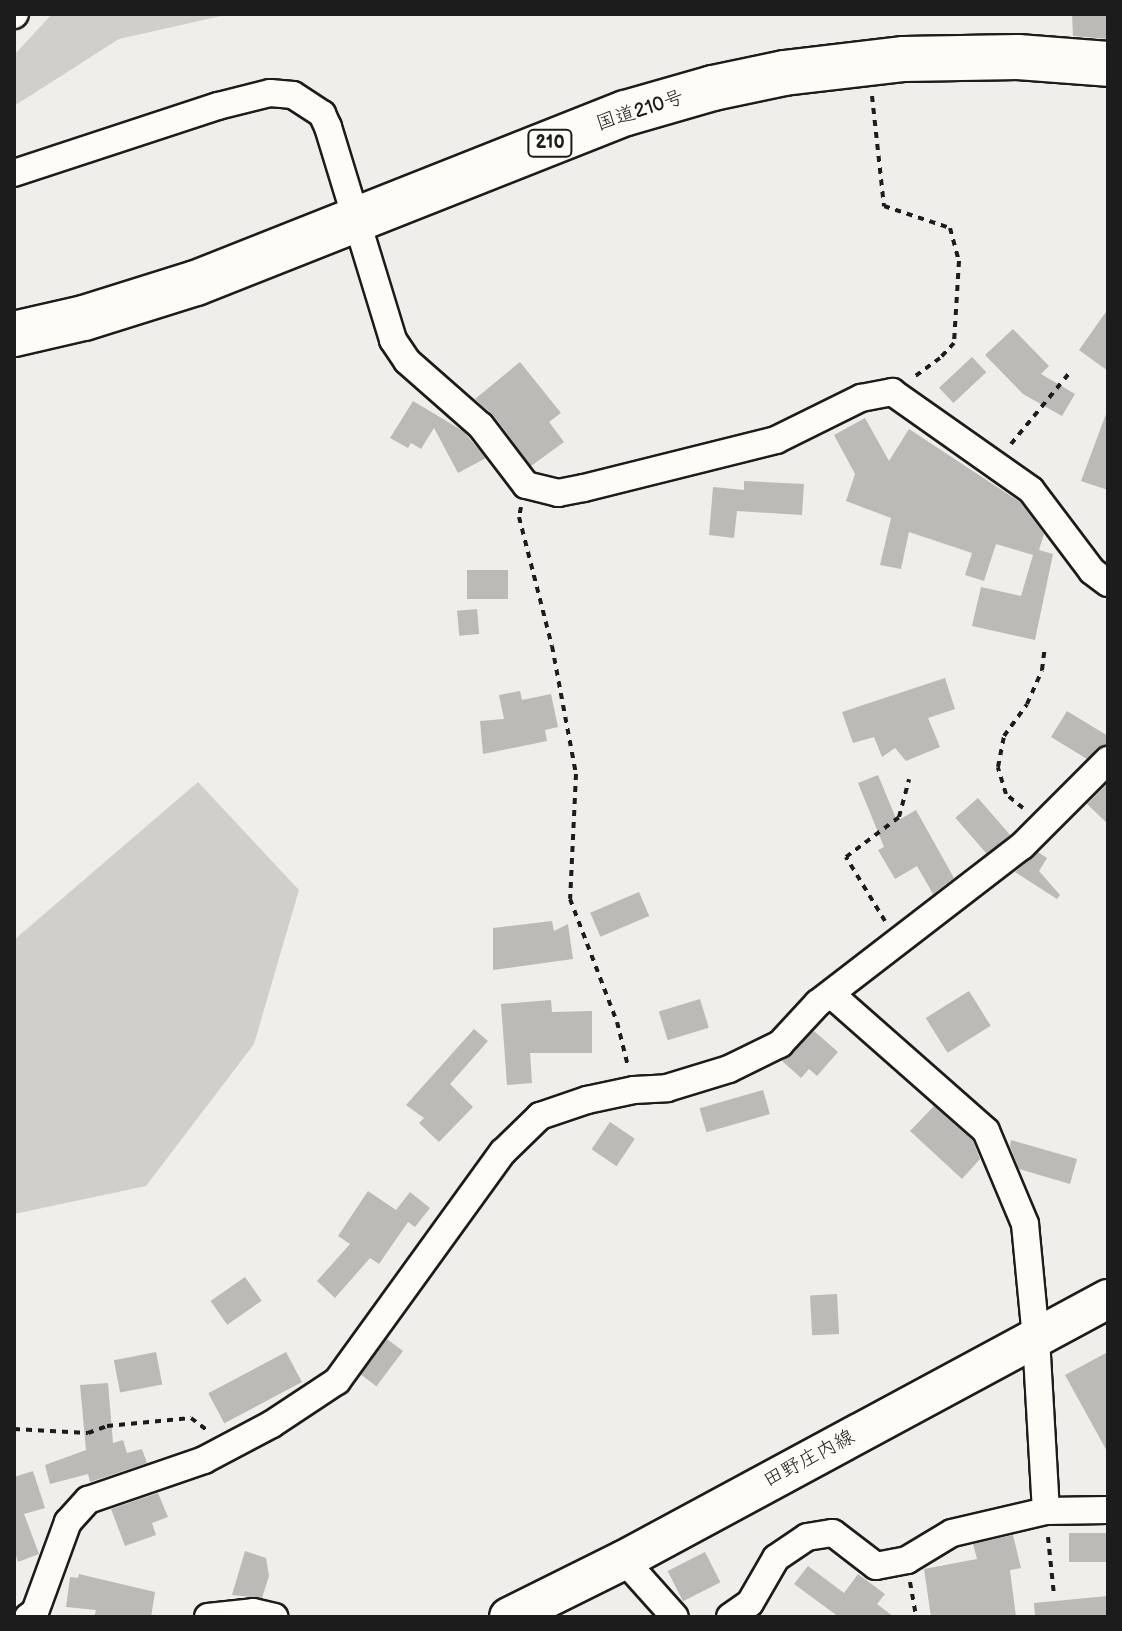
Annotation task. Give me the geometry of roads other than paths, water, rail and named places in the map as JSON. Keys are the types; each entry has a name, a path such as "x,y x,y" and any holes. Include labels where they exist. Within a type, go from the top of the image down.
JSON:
{"highway":[{"name":"国道210号","path":"14,334 167,292 357,221 581,130 670,99 784,73 868,62 990,56 1108,64"}],"main road":[{"name":"田野庄内線","path":"509,1617 624,1560 1108,1299"}],"street":[{"path":"14,173 218,106 270,93 283,93 310,104 322,114 393,340 407,361 481,426 526,485 558,493 776,440 861,398 892,392 1031,490 1092,571 1108,583"},
{"path":"38,1615 68,1522 88,1500 204,1460 337,1381 503,1152 540,1116 634,1090 667,1088 729,1069 780,1044 818,1003 1022,846 1108,760"},
{"path":"832,995 986,1131 1025,1224 1036,1338 1046,1511"},
{"path":"730,1617 750,1603 776,1558 807,1537 833,1533 876,1566 907,1560 952,1533 1046,1511 1108,1510"},
{"path":"624,1560 675,1617"},
{"path":"208,1617 253,1612 274,1617"}]}
